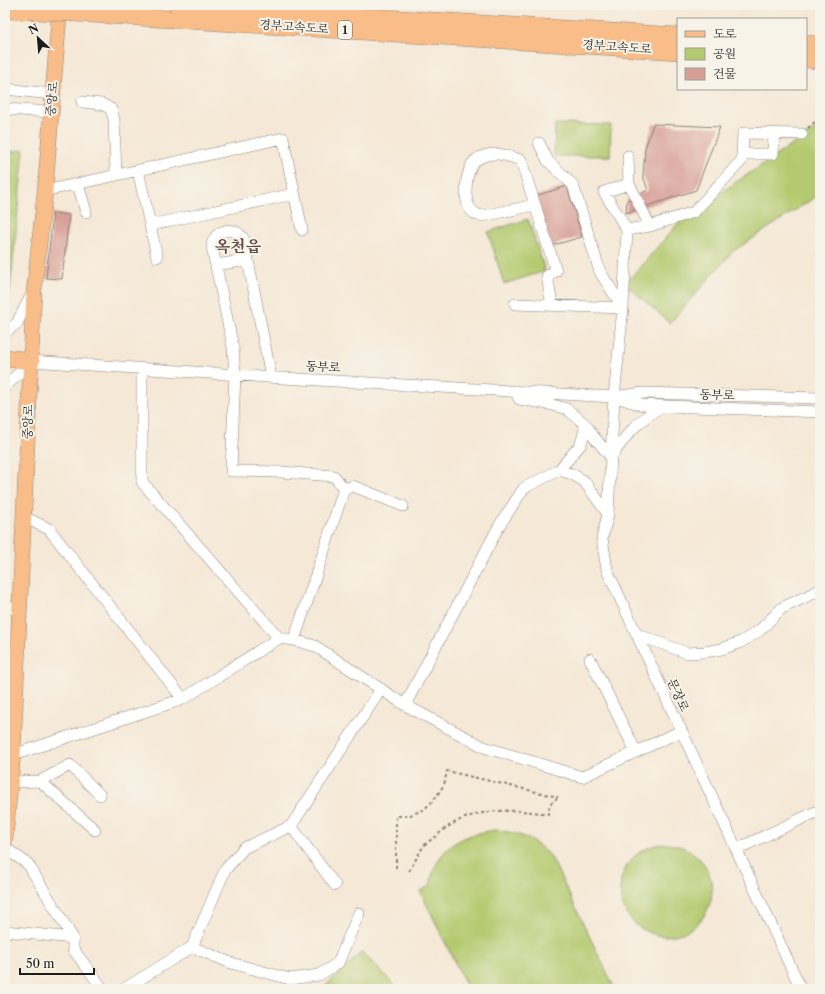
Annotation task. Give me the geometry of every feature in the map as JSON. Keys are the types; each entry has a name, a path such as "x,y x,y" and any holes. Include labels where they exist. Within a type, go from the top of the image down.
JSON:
{"highway":[{"name":"경부고속도로","path":"177,5 677,36"},
{"name":"경부고속도로","path":"5,10 36,11 67,9 677,51"},
{"path":"807,44 820,45"},
{"path":"807,59 820,60"},
{"path":"5,358 31,361"}],"main road":[{"name":"중앙로","path":"5,840 13,755 34,291 45,191 52,94 67,9"}],"street":[{"path":"5,89 52,94"},
{"path":"82,102 102,104 111,109 114,119 116,175"},
{"path":"5,109 51,112"},
{"path":"629,184 604,192 627,230 650,226 694,212 742,160 743,133 802,134"},
{"path":"742,154 773,154 774,134"},
{"path":"45,191 283,138 302,230"},
{"path":"539,143 548,161 573,186 600,272 623,308"},
{"path":"535,205 478,216 468,204 465,197 470,167 475,160 484,156 496,154 521,160 556,271 547,276 552,305"},
{"path":"628,156 629,184 650,226"},
{"path":"138,170 157,257"},
{"path":"78,184 86,212"},
{"path":"150,225 294,194"},
{"path":"271,377 245,243 240,235 233,230 224,230 215,237 212,244 234,346 235,375 231,471 280,472 334,476 344,489"},
{"name":"문장로","path":"627,230 623,308 614,397 608,514 602,538 607,570 800,989"},
{"path":"216,265 248,260"},
{"path":"5,333 17,323 34,291"},
{"path":"515,304 623,308"},
{"path":"5,387 31,361"},
{"name":"동부로","path":"31,361 235,375 614,397 643,393 820,398"},
{"path":"142,369 142,482 279,638"},
{"path":"516,391 519,399 549,404 567,409 586,424 592,436 611,457 623,439 635,426 662,406"},
{"name":"동부로","path":"614,397 642,405 820,412"},
{"path":"405,705 496,533 524,488 559,470 581,444 586,424"},
{"path":"559,470 572,474 584,481 608,514"},
{"path":"344,489 353,486 403,506"},
{"path":"294,640 344,489"},
{"path":"24,516 49,529 183,699"},
{"path":"636,634 687,653 722,649 740,642 759,631 782,608 820,590"},
{"path":"5,605 20,612"},
{"path":"13,755 183,699 279,638 294,640 315,646 405,705 484,747 582,777 681,731"},
{"path":"590,659 636,752"},
{"path":"124,989 192,947 225,870 244,848 291,826 381,689"},
{"path":"11,782 40,781 70,765 100,795"},
{"path":"40,781 94,830"},
{"path":"737,850 820,810"},
{"path":"291,826 335,885"},
{"path":"5,848 28,864 73,938 73,948 103,989"},
{"path":"192,947 231,963 290,978 319,975 338,963 359,913"},
{"path":"5,931 73,938"}],"path":[{"path":"802,134 820,119"},
{"path":"396,868 396,816 408,816 423,810 434,801 444,785 447,770 558,797 550,804 548,814 521,810 494,811 466,817 443,829 424,846 409,871"}],"green space":[{"path":"555,124 611,125 610,156 554,156"},
{"path":"817,128 820,132 820,194 732,252 670,323 625,284 684,217"},
{"path":"24,150 8,311 5,316 5,152"},
{"path":"528,219 545,271 504,284 488,232"},
{"path":"496,830 512,833 526,838 539,846 551,857 615,989 468,989 420,891 430,886 433,873 438,862 452,845 461,839 472,835"},
{"path":"657,844 675,844 692,851 705,864 712,881 712,899 705,916 692,929 675,936 657,936 640,929 627,916 620,899 620,881 627,864 640,851"},
{"path":"362,952 398,989 322,989"}],"building":[{"path":"653,124 720,127 696,190 626,213 627,200 648,190 643,176 645,148"},
{"path":"567,186 582,237 550,246 535,196"},
{"path":"53,213 69,215 62,279 46,278"}],"district":[{"name":"옥천읍","path":"238,246"}]}
